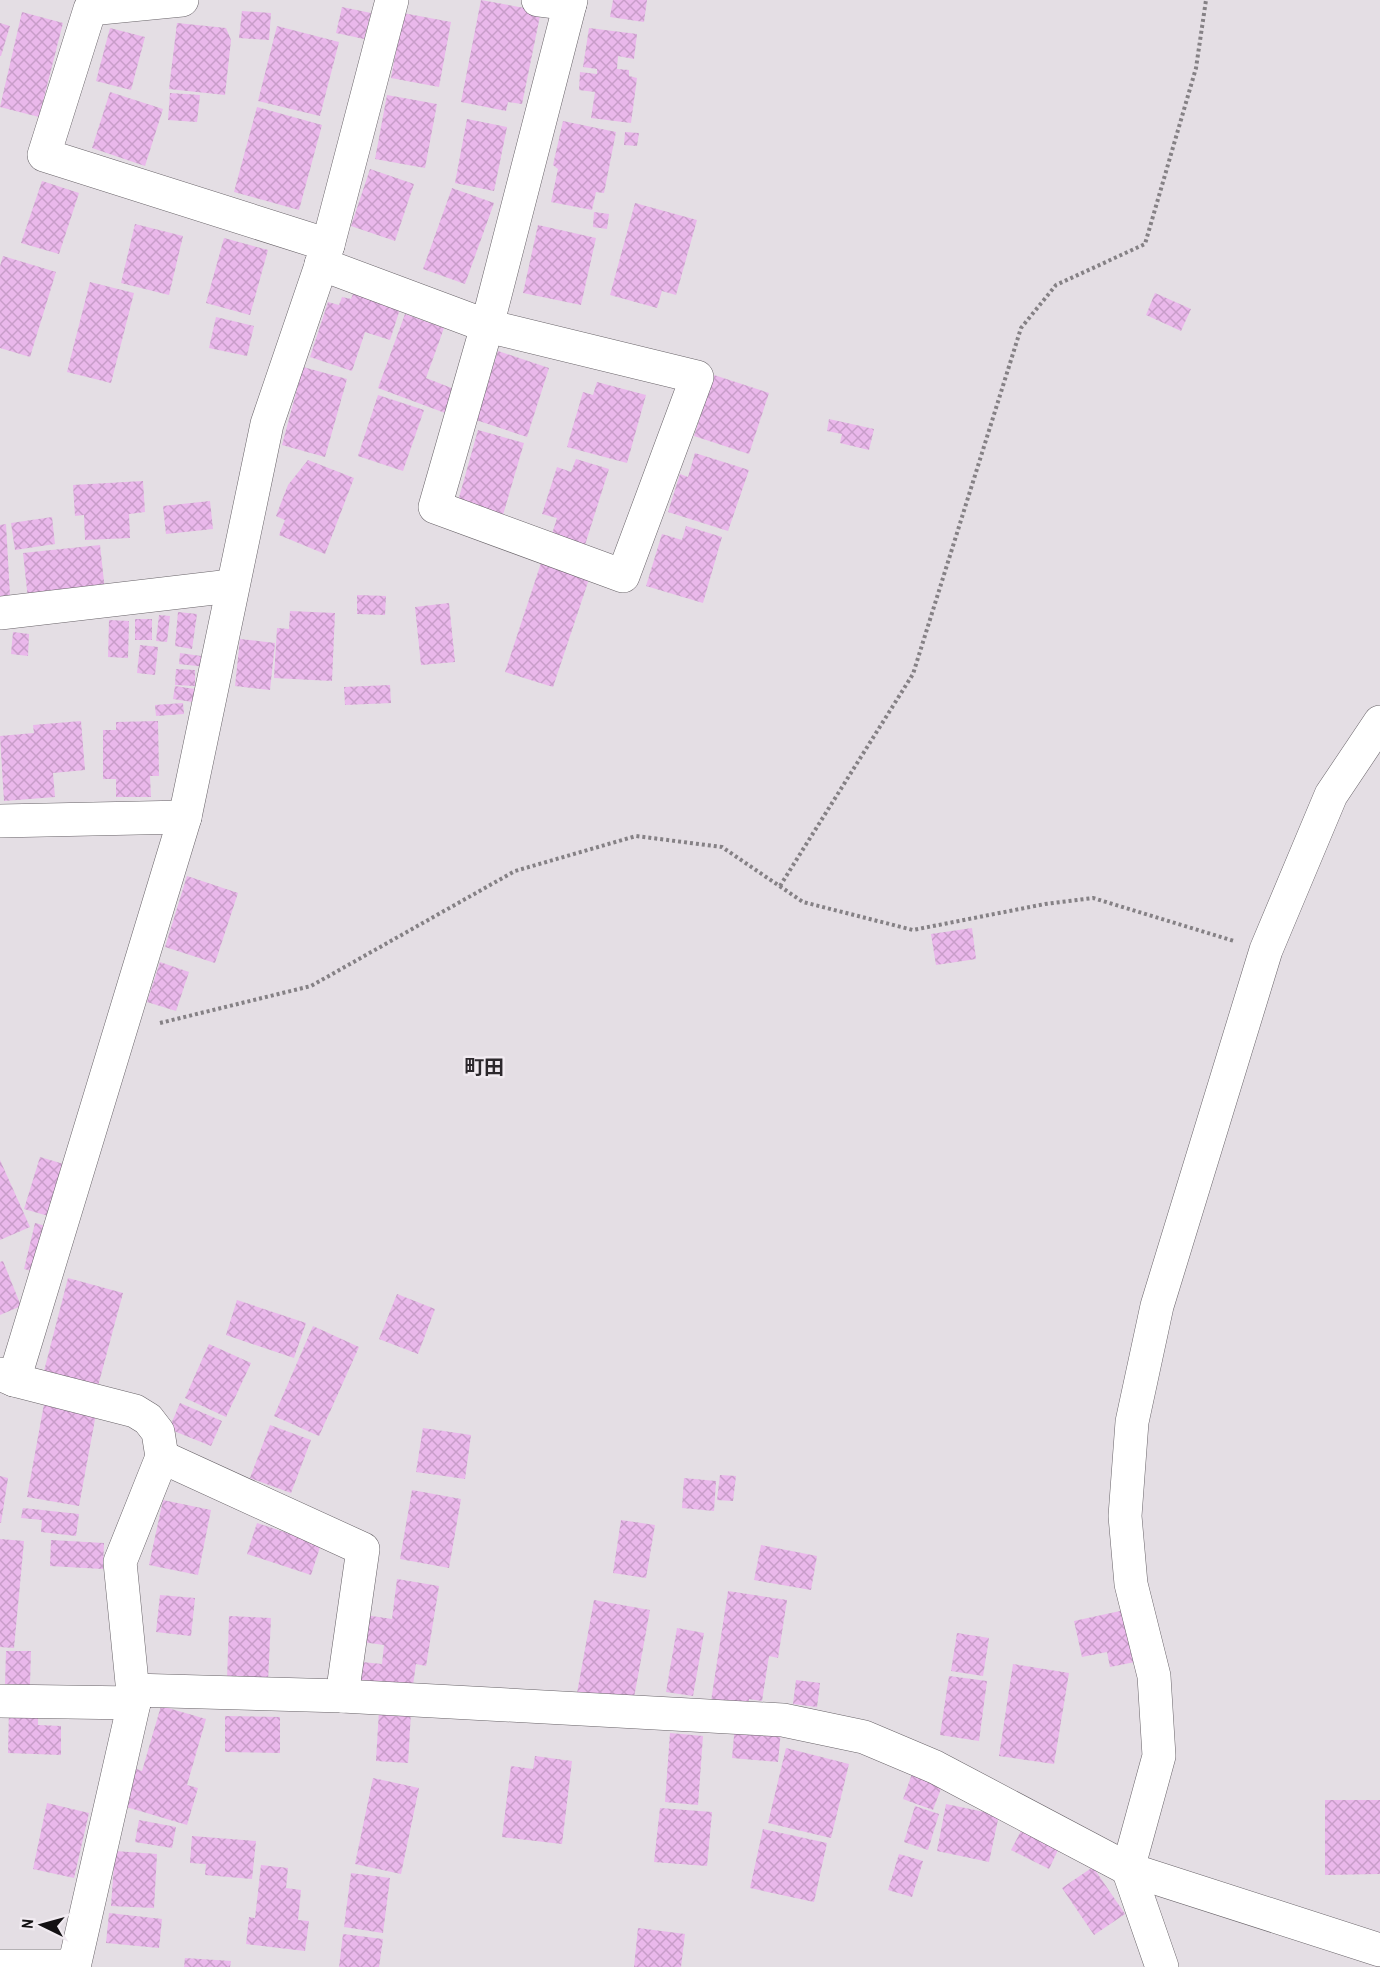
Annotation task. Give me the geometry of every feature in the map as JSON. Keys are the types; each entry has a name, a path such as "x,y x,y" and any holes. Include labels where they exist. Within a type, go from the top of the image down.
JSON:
{"street":[{"path":"182,0 90,9 44,155 325,255 488,326 697,377 623,576 435,507 488,326 570,2 538,0"},
{"path":"0,1966 74,1966 133,1696 120,1562 162,1457 158,1432 135,1411 4,1375 120,1033 185,817 231,586 267,424 325,255 392,0"},
{"path":"0,613 231,586"},
{"path":"1162,1967 1128,1869 1159,1756 1154,1676 1131,1584 1125,1516 1132,1422 1157,1306 1266,950 1330,795 1380,722"},
{"path":"0,820 185,817"},
{"path":"162,1457 363,1549 342,1696"},
{"path":"0,1701 133,1696 342,1696 783,1720 864,1737 935,1767 1128,1869 1380,1950"}],"path":[{"path":"780,886 913,674 1021,328 1056,285 1145,244 1197,68 1206,0"},
{"path":"120,1033 310,986 515,871 636,836 722,847 803,902 913,930 1094,898 1266,950"}],"building":[{"path":"481,0 541,11 522,104 508,102 506,111 461,102"},
{"path":"613,0 647,0 644,22 610,17"},
{"path":"342,7 371,13 364,39 336,33"},
{"path":"242,11 271,13 269,40 239,38"},
{"path":"22,12 63,23 39,117 0,107"},
{"path":"403,13 451,22 439,87 391,78"},
{"path":"0,23 10,26 1,56 0,56"},
{"path":"177,23 226,28 231,40 225,95 169,89"},
{"path":"277,26 339,42 320,116 258,101"},
{"path":"110,28 145,37 131,90 96,81"},
{"path":"589,28 637,34 634,59 618,56 617,69 629,70 629,76 637,78 631,123 591,118 595,92 579,90 580,72 597,74 597,69 583,67"},
{"path":"110,92 163,109 145,166 92,148"},
{"path":"170,93 200,95 197,122 168,120"},
{"path":"387,95 437,104 425,168 375,159"},
{"path":"257,107 322,125 299,210 234,192"},
{"path":"467,119 507,127 494,191 455,183"},
{"path":"563,121 616,132 604,193 596,192 592,210 551,202 558,169 553,165"},
{"path":"625,132 639,133 637,146 624,145"},
{"path":"370,169 414,184 395,241 351,226"},
{"path":"42,181 79,193 59,254 21,243"},
{"path":"452,188 494,203 465,284 423,269"},
{"path":"635,203 697,220 676,295 662,291 657,308 610,295"},
{"path":"594,212 609,214 607,229 593,227"},
{"path":"135,224 183,236 169,295 121,283"},
{"path":"538,225 596,238 581,305 523,293"},
{"path":"224,238 268,250 250,315 206,303"},
{"path":"3,256 56,272 30,357 0,348 0,266"},
{"path":"90,282 134,293 111,383 67,372"},
{"path":"354,291 401,306 390,340 365,332 352,371 310,357 328,302 339,305 342,297 351,299"},
{"path":"1155,293 1191,309 1181,331 1146,315"},
{"path":"405,314 444,328 426,378 454,389 445,413 378,388"},
{"path":"216,317 254,326 247,356 209,348"},
{"path":"498,351 549,368 527,437 476,420"},
{"path":"303,367 347,379 325,457 282,445"},
{"path":"714,375 769,393 749,454 694,436"},
{"path":"597,382 646,395 627,463 567,447 583,392 593,395"},
{"path":"378,395 424,410 403,471 358,456"},
{"path":"829,419 874,429 869,450 840,443 842,434 827,431"},
{"path":"478,430 524,443 503,515 458,501"},
{"path":"695,453 749,470 728,531 668,512 680,474 688,477"},
{"path":"576,459 609,469 584,548 551,537 557,518 542,514 557,467 571,472"},
{"path":"308,460 354,478 325,554 279,535 285,520 276,516 288,485"},
{"path":"143,481 145,512 129,514 130,538 85,540 84,515 75,516 73,485"},
{"path":"210,501 213,529 166,534 163,506"},
{"path":"52,517 55,544 15,550 11,523"},
{"path":"6,524 10,596 0,597 0,525"},
{"path":"686,526 722,537 703,603 646,586 662,534 682,540"},
{"path":"100,545 105,591 28,599 23,553"},
{"path":"543,557 591,573 553,687 505,672"},
{"path":"357,595 386,596 385,615 357,614"},
{"path":"449,603 455,662 421,665 415,607"},
{"path":"290,611 335,613 332,681 274,678 277,628 289,629"},
{"path":"178,612 197,614 192,649 175,646"},
{"path":"159,615 170,616 167,642 156,641"},
{"path":"135,619 152,619 152,640 135,640"},
{"path":"109,620 129,621 128,658 108,657"},
{"path":"13,632 29,634 28,656 11,654"},
{"path":"240,639 275,643 270,690 235,686"},
{"path":"140,645 158,647 155,675 137,673"},
{"path":"180,653 208,657 206,667 179,664"},
{"path":"176,669 195,670 195,686 175,685"},
{"path":"390,685 391,703 345,705 344,687"},
{"path":"175,686 201,690 199,703 173,699"},
{"path":"183,703 184,714 156,716 155,705"},
{"path":"81,721 85,770 53,773 55,797 4,801 0,736 34,733 33,725"},
{"path":"158,721 159,776 150,776 151,797 116,797 116,779 103,779 103,730 116,730 116,722"},
{"path":"187,876 238,893 215,963 165,947"},
{"path":"972,928 976,959 936,965 931,934"},
{"path":"160,962 189,972 176,1011 147,1002"},
{"path":"40,1157 67,1165 52,1217 24,1209"},
{"path":"0,1160 30,1227 0,1240"},
{"path":"35,1223 53,1228 44,1274 24,1269"},
{"path":"3,1261 21,1306 0,1315 0,1262"},
{"path":"68,1278 123,1293 98,1386 44,1371"},
{"path":"397,1294 435,1309 418,1354 379,1339"},
{"path":"237,1300 306,1323 294,1358 226,1335"},
{"path":"313,1326 359,1347 319,1436 274,1416"},
{"path":"209,1344 251,1363 226,1417 185,1398"},
{"path":"180,1403 222,1421 211,1446 169,1429"},
{"path":"44,1404 96,1414 79,1506 27,1497"},
{"path":"270,1425 311,1440 291,1493 250,1478"},
{"path":"423,1428 471,1435 465,1479 416,1472"},
{"path":"720,1475 736,1476 733,1501 717,1500"},
{"path":"0,1476 8,1478 1,1523 0,1523"},
{"path":"684,1478 716,1481 714,1511 682,1508"},
{"path":"412,1490 461,1499 449,1568 400,1559"},
{"path":"163,1500 211,1510 198,1575 149,1565"},
{"path":"23,1508 79,1514 76,1536 41,1532 42,1520 21,1518"},
{"path":"621,1520 655,1525 646,1578 613,1573"},
{"path":"257,1523 321,1544 311,1575 247,1554"},
{"path":"0,1539 24,1541 14,1648 0,1647"},
{"path":"51,1540 104,1543 103,1569 50,1566"},
{"path":"761,1545 817,1556 811,1590 754,1580"},
{"path":"397,1579 439,1586 426,1666 416,1664 412,1692 358,1683 362,1662 382,1664 384,1645 362,1642 365,1615 392,1619"},
{"path":"728,1591 787,1600 778,1658 769,1656 762,1701 749,1699 749,1707 711,1701"},
{"path":"160,1595 195,1598 191,1636 156,1632"},
{"path":"594,1600 650,1610 633,1703 577,1693"},
{"path":"1134,1608 1145,1660 1110,1667 1107,1652 1082,1657 1074,1621"},
{"path":"229,1616 271,1618 268,1681 227,1680"},
{"path":"677,1628 704,1633 693,1696 666,1692"},
{"path":"957,1633 989,1638 983,1676 951,1671"},
{"path":"6,1651 31,1651 30,1685 5,1685"},
{"path":"1013,1664 1069,1673 1054,1764 999,1756"},
{"path":"949,1676 987,1681 979,1741 940,1735"},
{"path":"796,1680 820,1683 817,1707 793,1704"},
{"path":"161,1706 206,1719 187,1785 198,1788 187,1825 123,1806 134,1768 142,1771"},
{"path":"9,1708 38,1709 38,1725 61,1726 61,1755 8,1753"},
{"path":"379,1710 411,1712 408,1763 376,1761"},
{"path":"225,1716 280,1717 280,1753 225,1752"},
{"path":"735,1725 781,1730 778,1762 732,1758"},
{"path":"670,1733 703,1736 698,1805 665,1802"},
{"path":"786,1748 849,1764 831,1838 768,1823"},
{"path":"535,1756 572,1761 562,1844 502,1837 511,1766 533,1769"},
{"path":"913,1771 943,1783 933,1810 903,1799"},
{"path":"373,1778 419,1788 401,1874 355,1864"},
{"path":"1325,1800 1380,1800 1380,1874 1325,1875"},
{"path":"47,1803 89,1813 74,1878 33,1869"},
{"path":"946,1804 999,1815 989,1862 937,1851"},
{"path":"915,1806 939,1814 928,1850 904,1842"},
{"path":"660,1808 712,1812 707,1866 654,1862"},
{"path":"139,1820 176,1827 172,1848 135,1842"},
{"path":"763,1829 827,1843 814,1902 750,1888"},
{"path":"1022,1829 1059,1848 1049,1869 1011,1850"},
{"path":"192,1836 256,1841 252,1879 205,1875 206,1864 190,1863"},
{"path":"115,1851 157,1854 154,1908 111,1906"},
{"path":"899,1854 923,1861 912,1897 888,1890"},
{"path":"261,1865 288,1868 286,1888 301,1890 298,1920 309,1921 305,1951 246,1944 249,1917 255,1918"},
{"path":"1093,1867 1125,1914 1094,1935 1062,1888"},
{"path":"351,1873 390,1878 383,1933 344,1927"},
{"path":"109,1913 162,1919 159,1948 106,1943"},
{"path":"638,1928 685,1934 681,1967 634,1967"},
{"path":"343,1934 383,1939 379,1967 339,1967"},
{"path":"185,1958 231,1961 230,1967 184,1967"}],"district":[{"name":"町田","path":"484,1066"}]}
